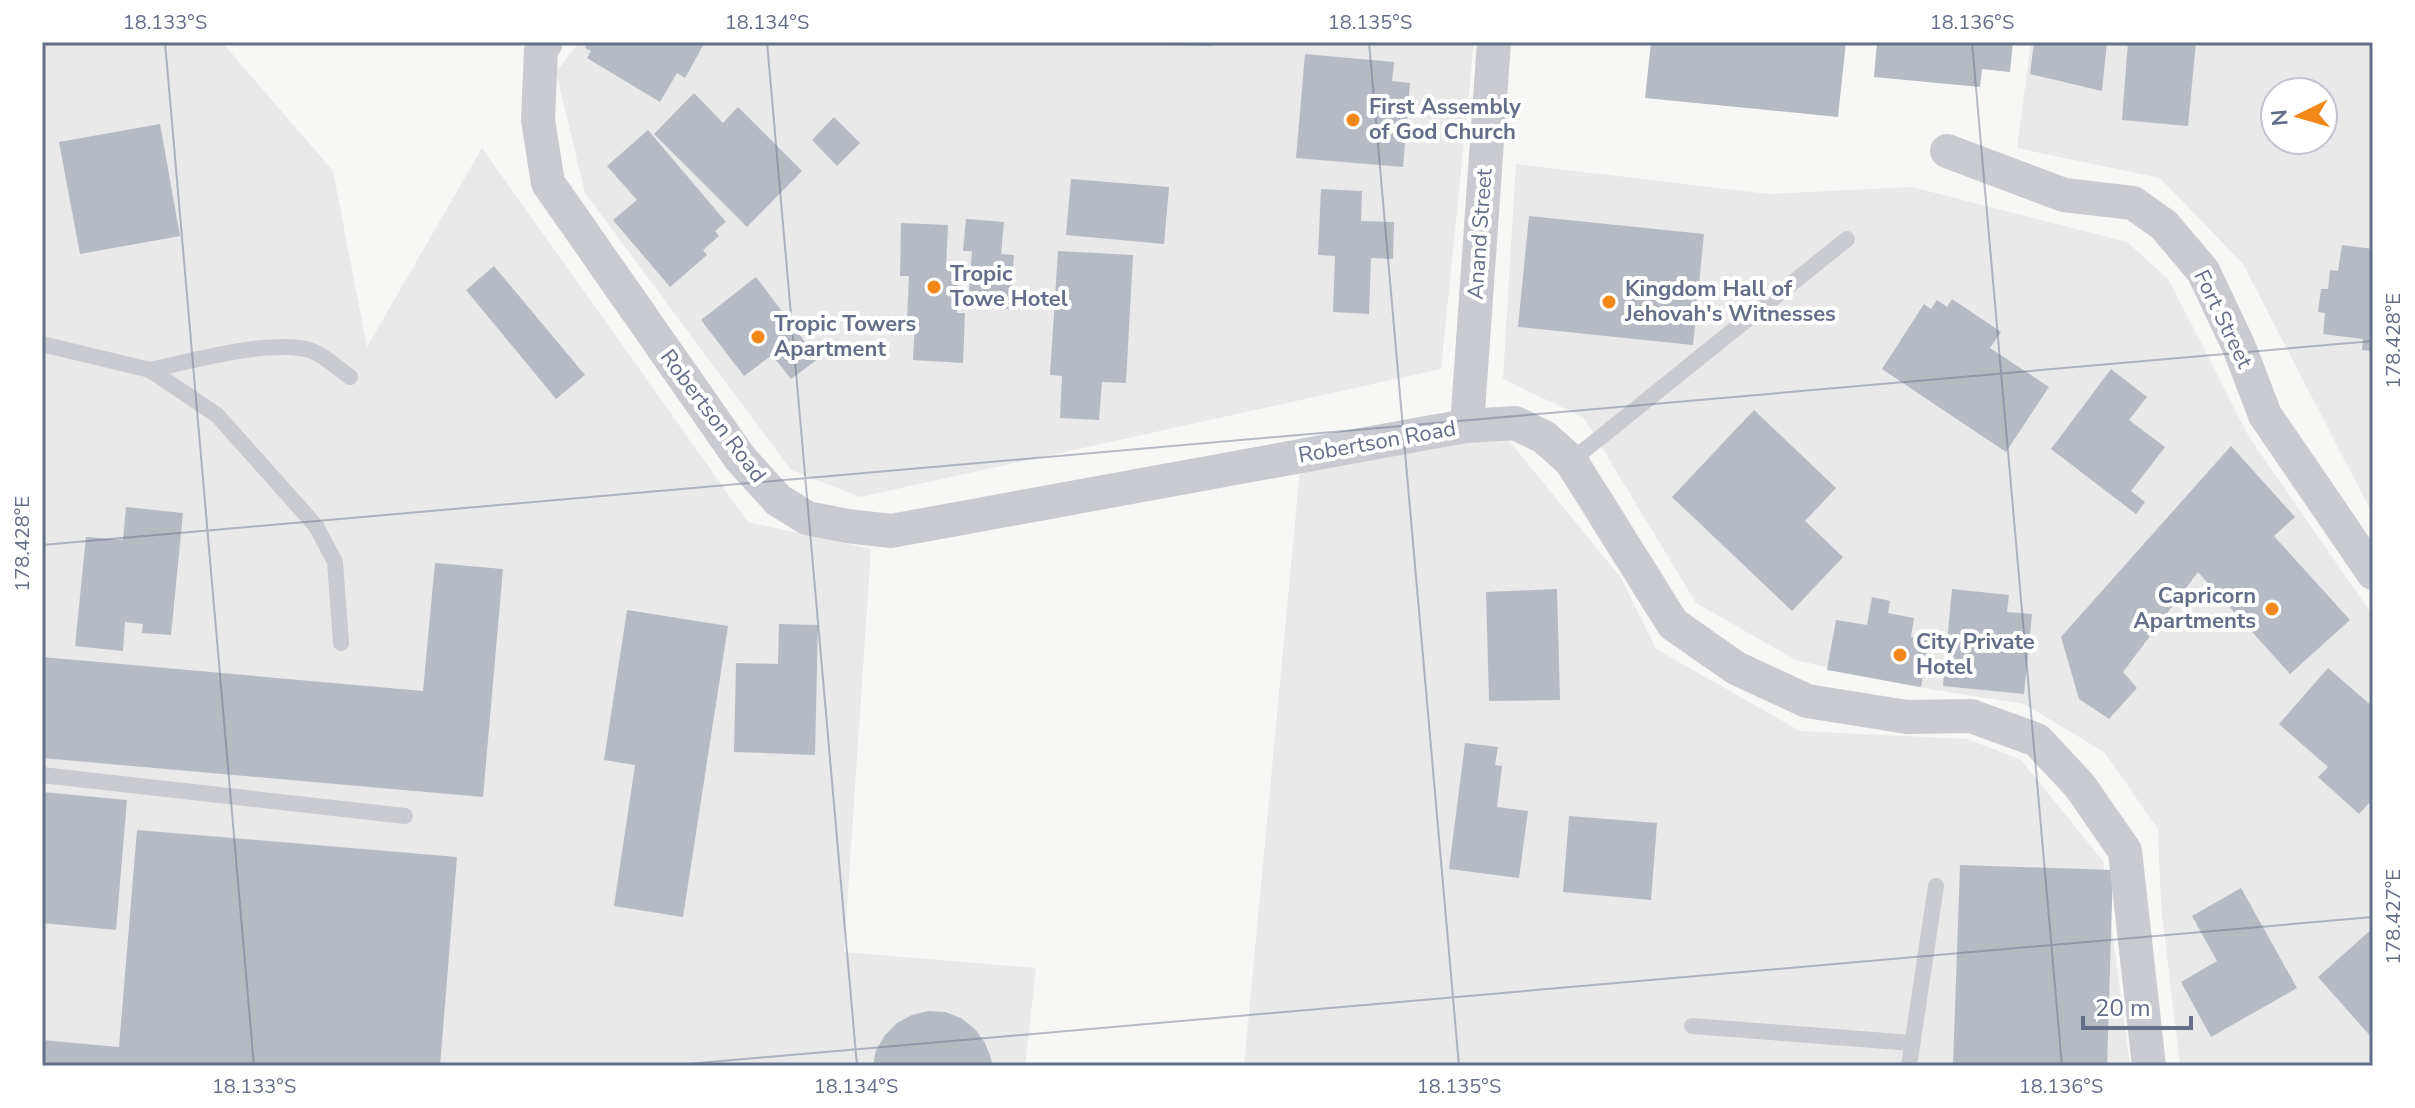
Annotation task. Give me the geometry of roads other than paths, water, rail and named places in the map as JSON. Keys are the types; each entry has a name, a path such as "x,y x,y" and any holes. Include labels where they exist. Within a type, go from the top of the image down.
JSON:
{"street":[{"name":"Robertson Road","path":"546,42 541,50 538,120 548,183 740,458 778,500 807,518 891,531 1467,426 1515,423 1544,437 1571,461 1673,624 1736,668 1807,701 1907,717 1971,716 2037,740 2080,786 2125,851 2149,1066"},
{"name":"Anand Street","path":"1467,426 1494,42"},
{"name":"Fort Street","path":"1947,151 2064,195 2133,203 2164,225 2203,271 2239,347 2265,415 2373,573"}],"lane":[{"path":"1571,461 1847,239"},
{"path":"42,344 150,370 217,415 316,526 335,562 341,643"},
{"path":"150,370 234,351 277,348 311,350 350,377"},
{"path":"42,775 405,816"},
{"path":"1909,1066 1936,886"},
{"path":"1692,1026 1912,1043"}],"place":[{"name":"First Assembly of God Church","path":"1353,120"},
{"name":"Tropic Towe Hotel","path":"934,287"},
{"name":"Kingdom Hall of Jehovah's Witnesses","path":"1609,302"},
{"name":"Tropic Towers Apartment","path":"758,337"},
{"name":"Capricorn Apartments","path":"2272,609"},
{"name":"City Private Hotel","path":"1900,655"}]}
